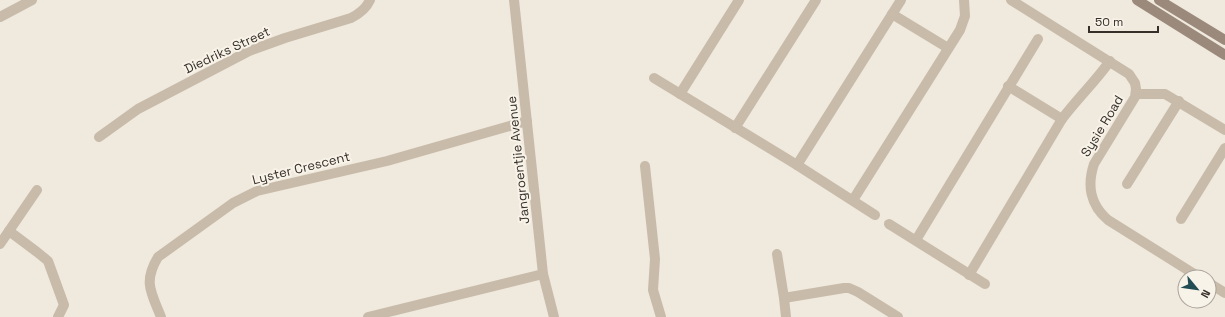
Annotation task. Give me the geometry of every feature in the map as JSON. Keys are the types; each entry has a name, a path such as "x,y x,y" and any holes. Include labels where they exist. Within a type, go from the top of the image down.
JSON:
{"main road":[{"path":"1137,0 1225,55"},
{"path":"1159,0 1225,40"}],"street":[{"path":"0,17 32,0"},
{"name":"Diedriks Street","path":"99,136 138,109 235,58 264,44 351,18 359,14 367,6 370,0"},
{"name":"Jangroentjie Avenue","path":"514,0 543,274 554,317"},
{"path":"680,94 739,0"},
{"path":"735,128 816,0"},
{"path":"797,165 901,0"},
{"path":"853,200 963,23 965,16 964,0"},
{"name":"Sysie Road","path":"1011,0 1110,61 1133,78 1136,94 1132,104 1094,164 1090,182 1094,205 1108,220 1186,269"},
{"path":"892,14 948,48"},
{"path":"916,240 1008,86 1038,39"},
{"path":"969,275 1062,119 1098,78 1110,61"},
{"path":"654,78 797,165 875,215"},
{"path":"1008,86 1062,119"},
{"path":"1136,94 1162,93 1179,101 1225,130"},
{"path":"1127,184 1179,101"},
{"name":"Lyster Crescent","path":"161,317 150,290 149,281 153,266 158,257 233,203 257,191 387,161 527,121"},
{"path":"1181,219 1225,148"},
{"path":"645,166 655,259 653,290 661,317"},
{"path":"0,244 37,190"},
{"path":"889,224 985,284"},
{"path":"9,231 43,256 50,266 64,305 58,317"},
{"path":"777,254 786,317"},
{"path":"368,317 543,274"},
{"path":"784,298 849,288 898,317"}]}
